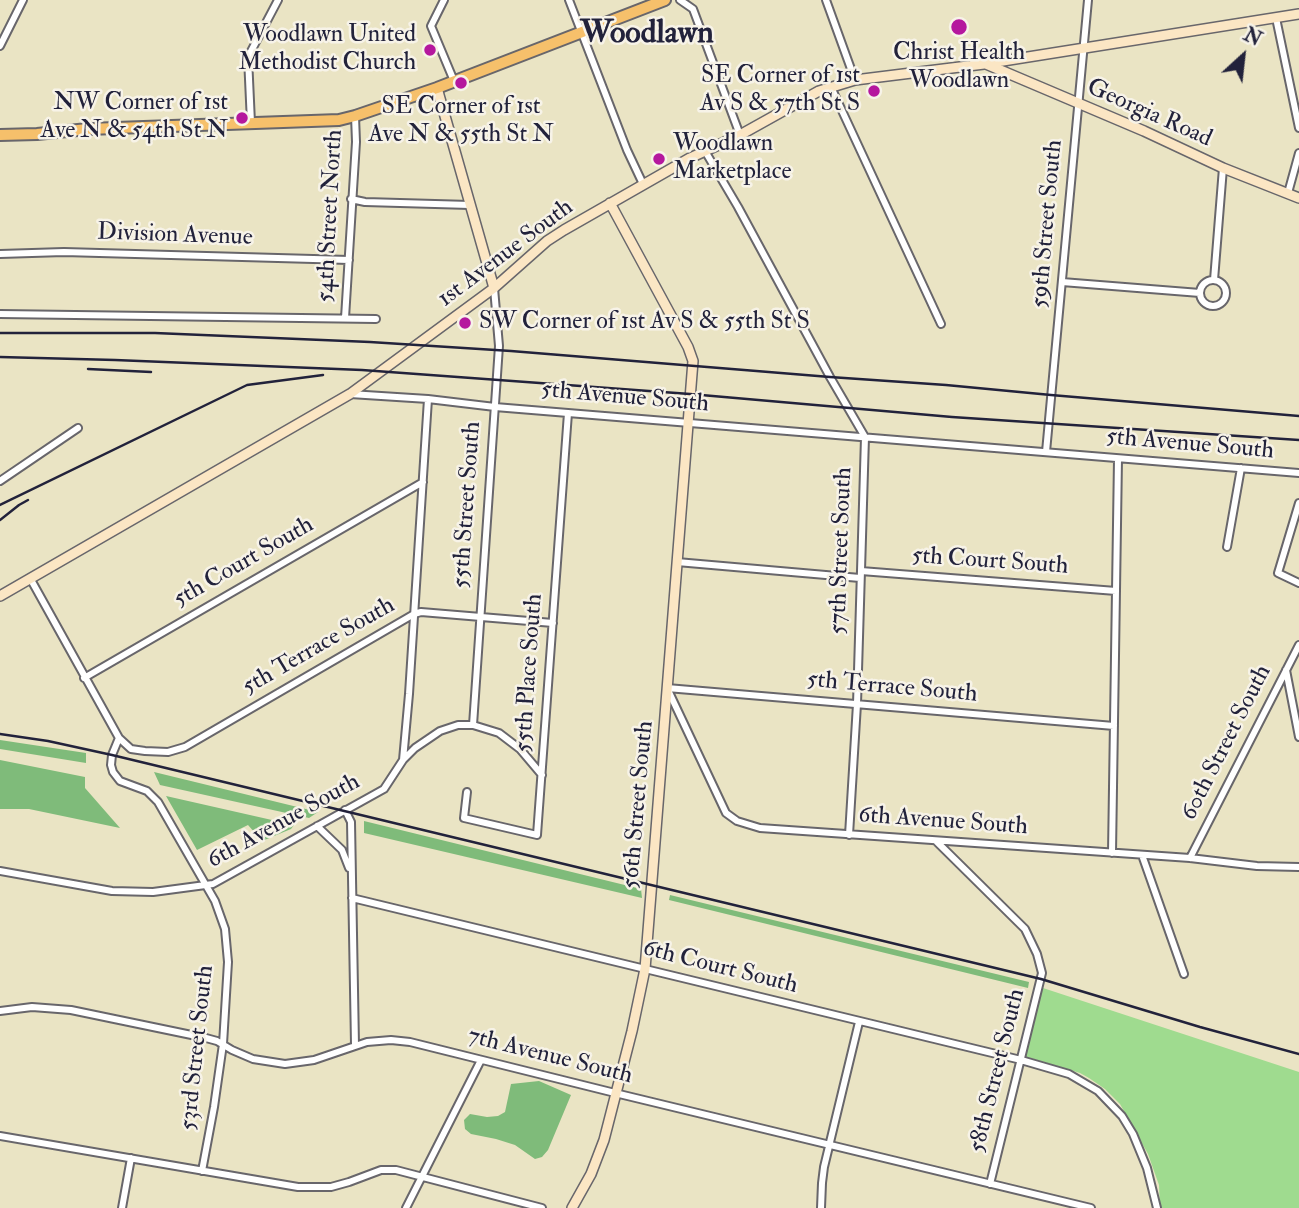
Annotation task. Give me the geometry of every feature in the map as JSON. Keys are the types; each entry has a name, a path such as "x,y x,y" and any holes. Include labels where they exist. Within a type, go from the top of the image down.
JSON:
{"main road":[{"path":"0,135 88,129 339,120 437,88 665,0"}],"street":[{"path":"0,46 23,0"},
{"path":"251,123 248,57 278,0"},
{"path":"444,0 431,26 454,81"},
{"path":"569,0 627,150 643,184"},
{"path":"680,0 693,9 740,135"},
{"path":"826,0 855,80"},
{"name":"59th Street South","path":"1046,453 1088,0"},
{"name":"1st Avenue South","path":"350,394 494,288 547,241 643,184 819,91 855,80 984,64 1299,14"},
{"path":"1276,18 1299,128"},
{"name":"Georgia Road","path":"984,64 1144,131 1223,168 1299,198"},
{"path":"831,87 941,324"},
{"path":"437,88 494,288"},
{"name":"54th Street North","path":"345,318 356,142 355,116"},
{"path":"705,151 865,437"},
{"path":"1288,193 1299,153"},
{"path":"1214,279 1223,168"},
{"path":"351,199 365,202 470,205"},
{"name":"56th Street South","path":"572,1208 600,1152 632,1031 645,969 693,361 610,203"},
{"name":"Division Avenue","path":"0,254 64,251 349,260"},
{"path":"1214,279 1222,282 1226,290 1223,302 1211,305 1203,301 1200,293 1203,285 1214,279"},
{"path":"1062,282 1200,293"},
{"name":"55th Street South","path":"473,726 499,346 494,288"},
{"path":"0,314 376,319"},
{"path":"0,596 350,394"},
{"name":"5th Avenue South","path":"350,394 1299,473"},
{"path":"403,760 428,399"},
{"name":"55th Place South","path":"467,792 464,818 537,835 568,413"},
{"path":"0,481 78,428"},
{"name":"57th Street South","path":"849,835 857,704 865,437"},
{"path":"1112,853 1118,458"},
{"path":"1227,547 1241,468"},
{"name":"5th Court South","path":"84,678 423,482"},
{"path":"1299,503 1278,573 1299,583"},
{"name":"5th Court South","path":"677,562 1116,591"},
{"path":"30,578 119,738"},
{"name":"5th Terrace South","path":"119,738 131,749 145,751 168,752 185,747 421,612 553,623"},
{"name":"60th Street South","path":"1190,858 1299,645"},
{"path":"1286,670 1299,732"},
{"name":"5th Terrace South","path":"667,688 1114,726"},
{"name":"6th Avenue South","path":"667,688 726,813 737,821 760,828 1299,867"},
{"name":"6th Avenue South","path":"0,871 112,891 153,892 207,886 384,789 403,760 415,748 440,731 458,725 499,733 520,749 542,775"},
{"name":"53rd Street South","path":"119,738 112,755 114,775 124,783 148,791 155,797 215,901 225,929 228,962 223,1044 202,1171"},
{"path":"345,810 351,822 355,1045"},
{"path":"317,826 342,850 351,874"},
{"name":"58th Street South","path":"936,841 1025,929 1038,954 1042,973 990,1184"},
{"path":"1142,855 1184,974"},
{"name":"6th Court South","path":"352,898 1063,1072 1098,1091 1128,1125 1147,1168 1157,1208"},
{"name":"7th Avenue South","path":"0,1011 32,1007 71,1010 206,1038 254,1059 285,1064 314,1060 355,1045 379,1041 411,1042 1091,1208"},
{"path":"821,1208 821,1183 859,1022"},
{"path":"406,1208 481,1059"},
{"path":"0,1136 309,1188 340,1185 376,1172 396,1170 542,1208"},
{"path":"122,1208 131,1158"}],"green space":[{"path":"0,740 86,753 86,763 0,749"},
{"path":"0,760 85,777 85,788 120,828 29,809 0,809"},
{"path":"154,772 318,812 309,818 160,785"},
{"path":"166,796 294,825 291,829 262,841 248,825 197,850"},
{"path":"364,821 641,889 642,898 364,833"},
{"path":"670,895 1029,982 1028,988 669,900"},
{"path":"1043,988 1299,1072 1299,1208 1160,1208 1159,1185 1148,1154 1120,1104 1105,1089 1080,1073 1024,1056"},
{"path":"539,1081 571,1095 548,1150 542,1157 535,1159 515,1145 471,1134 465,1129 464,1120 470,1114 487,1117 505,1112 511,1084"}],"railway":[{"path":"0,333 155,333 511,351 1299,416"},
{"path":"0,357 362,370 690,394 952,417 1299,440"},
{"path":"88,369 151,372"},
{"path":"0,505 247,385 323,375"},
{"path":"0,520 28,500"},
{"path":"0,734 112,755 1041,979 1299,1054"}],"place":[{"name":"Christ Health Woodlawn","path":"959,27"},
{"name":"Woodlawn United Methodist Church","path":"430,50"},
{"name":"SE Corner of 1st Ave N & 55th St N","path":"461,83"},
{"name":"SE Corner of 1st Av S & 57th St S","path":"874,91"},
{"name":"NW Corner of 1st Ave N & 54th St N","path":"242,118"},
{"name":"Woodlawn Marketplace","path":"659,159"},
{"name":"SW Corner of 1st Av S & 55th St S","path":"465,323"}],"district":[{"name":"Woodlawn","path":"647,35"}]}
